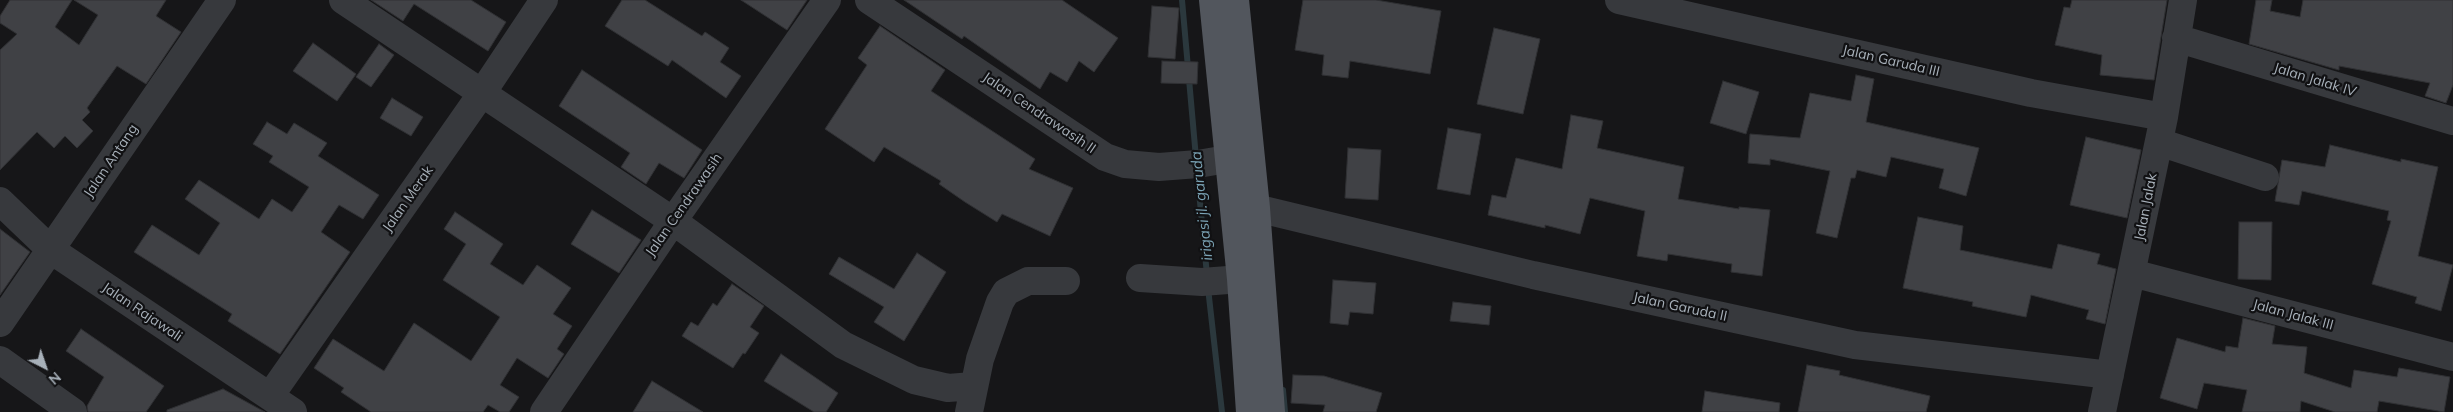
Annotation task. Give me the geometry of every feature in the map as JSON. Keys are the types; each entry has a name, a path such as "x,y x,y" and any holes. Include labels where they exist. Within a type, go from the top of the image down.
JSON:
{"main road":[{"path":"1213,0 1227,159 1244,206 1271,412"},
{"path":"1235,0 1244,206 1241,279 1250,412"}],"street":[{"name":"Jalan Antang","path":"0,323 222,0"},
{"path":"343,0 673,221 843,345 914,380 948,388 971,399 994,318 1006,292 1028,280 1066,281"},
{"name":"Jalan Merak","path":"270,396 482,93 544,0"},
{"name":"Jalan Cendrawasih","path":"544,412 673,221 827,0"},
{"name":"Jalan Cendrawasih II","path":"869,0 1105,157 1124,164 1140,166 1192,165 1227,159"},
{"name":"Jalan Garuda III","path":"1619,0 2031,92 2161,130 2265,177"},
{"name":"Jalan Jalak","path":"2102,412 2161,130 2183,0"},
{"name":"Jalan Jalak IV","path":"2176,38 2453,121"},
{"name":"Jalan Rajawali","path":"0,201 51,250 293,412"},
{"name":"Jalan Garuda II","path":"1244,206 1533,275 1855,345 2110,375"},
{"name":"Jalan Jalak III","path":"2132,273 2453,357"},
{"path":"1140,278 1208,282 1241,279"},
{"path":"0,360 73,412"}],"building":[{"path":"10,0 72,0 55,27 79,45 98,15 74,0 166,0 156,16 181,32 146,84 117,66 87,108 90,112 82,120 93,131 77,148 65,136 54,148 37,132 0,170 0,50 17,34 0,23 0,16"},
{"path":"371,0 471,0 506,22 488,51 414,4 403,21"},
{"path":"622,0 645,0 702,36 705,32 729,48 720,62 741,76 726,98 672,60 668,66 605,26"},
{"path":"741,0 807,0 787,30"},
{"path":"904,0 1062,0 1118,38 1094,72 1079,61 1067,82 1050,72 1040,89 964,36 962,39"},
{"path":"1303,0 1376,0 1441,11 1430,74 1350,61 1348,78 1322,75 1324,55 1295,50"},
{"path":"2072,0 2167,0 2154,80 2100,75 2102,55 2055,45 2064,7 2070,8"},
{"path":"2256,0 2272,0 2270,11 2300,17 2303,0 2453,0 2453,85 2446,103 2425,96 2430,83 2339,66 2339,70 2249,44"},
{"path":"1152,6 1179,8 1175,59 1148,57"},
{"path":"880,26 945,70 931,91 1035,159 1029,169 1073,188 1050,236 1002,214 997,222 939,184 941,181 884,147 874,162 825,129 867,65 858,58"},
{"path":"1494,28 1540,39 1523,114 1477,104"},
{"path":"313,43 356,74 337,101 293,71"},
{"path":"379,44 394,55 371,87 356,77"},
{"path":"1162,61 1198,62 1197,84 1161,83"},
{"path":"582,70 702,150 684,178 659,163 646,184 621,167 630,153 559,106"},
{"path":"1856,75 1874,79 1866,122 1979,148 1966,196 1939,188 1944,169 1891,157 1886,177 1857,170 1855,178 1851,178 1837,238 1816,233 1830,171 1770,159 1770,165 1748,163 1750,134 1800,138 1810,93 1851,101"},
{"path":"1723,81 1759,92 1746,134 1710,123"},
{"path":"392,98 423,117 411,136 380,118"},
{"path":"1571,115 1603,121 1597,148 1684,167 1678,199 1739,209 1739,207 1770,210 1762,276 1731,272 1732,264 1668,254 1667,261 1637,256 1645,211 1590,198 1580,234 1545,225 1545,228 1488,215 1492,195 1506,198 1516,158 1562,169"},
{"path":"267,122 287,134 294,123 327,143 318,156 379,195 363,219 339,205 321,232 350,252 280,354 228,321 232,314 134,252 152,225 199,255 220,223 185,199 199,180 259,219 272,199 292,212 309,187 269,162 273,156 253,144"},
{"path":"1448,128 1481,134 1470,195 1437,189"},
{"path":"2086,137 2141,150 2127,218 2070,205"},
{"path":"2330,145 2401,162 2401,159 2438,167 2418,256 2453,265 2441,311 2415,303 2417,297 2372,284 2391,221 2387,220 2389,211 2302,191 2299,205 2275,201 2282,160 2325,167"},
{"path":"1348,148 1381,150 1378,200 1345,198"},
{"path":"592,210 641,240 619,273 571,244"},
{"path":"455,212 503,244 490,264 523,285 537,265 571,288 553,314 572,326 557,349 564,354 548,378 517,358 500,385 519,397 509,412 500,412 488,405 483,412 371,412 341,392 344,388 314,368 333,339 384,371 414,323 471,361 500,317 443,280 466,244 444,229"},
{"path":"1918,217 1963,226 1960,250 2052,269 2058,244 2100,254 2097,264 2116,269 2105,324 2086,319 2089,310 2031,295 2026,317 1972,306 1973,302 1903,288"},
{"path":"2239,222 2272,222 2271,280 2238,279"},
{"path":"0,229 30,252 0,295"},
{"path":"917,253 946,272 904,341 874,322 884,307 829,274 839,257 894,289"},
{"path":"1333,280 1376,283 1373,314 1350,312 1348,325 1330,323"},
{"path":"732,284 764,306 750,327 759,333 733,368 682,336 691,322 698,326 713,303 717,306"},
{"path":"1453,302 1491,306 1489,325 1450,321"},
{"path":"2243,318 2275,326 2272,344 2307,347 2304,373 2351,388 2354,370 2397,377 2399,368 2450,377 2444,412 2379,401 2377,412 2335,412 2301,401 2300,412 2242,412 2247,390 2204,383 2197,409 2160,398 2177,338 2225,352 2226,346 2238,348"},
{"path":"81,329 164,386 146,412 88,412 87,406 104,377 66,351"},
{"path":"781,354 838,393 826,412 814,412 764,381"},
{"path":"1807,365 1840,371 1839,375 1930,396 1926,412 1798,412"},
{"path":"1293,375 1324,376 1382,393 1376,412 1323,412 1325,405 1291,403"},
{"path":"652,381 703,412 633,412"},
{"path":"223,389 265,412 167,412 167,410"},
{"path":"1705,391 1780,403 1779,412 1702,412"}],"waterway":[{"name":"irigasi jl. garuda","path":"1182,0 1196,158"},
{"name":"irigasi jl. garuda","path":"1197,171 1207,275"},
{"name":"irigasi jl. garuda","path":"1208,288 1222,412"},
{"path":"1283,390 1285,412"}]}
